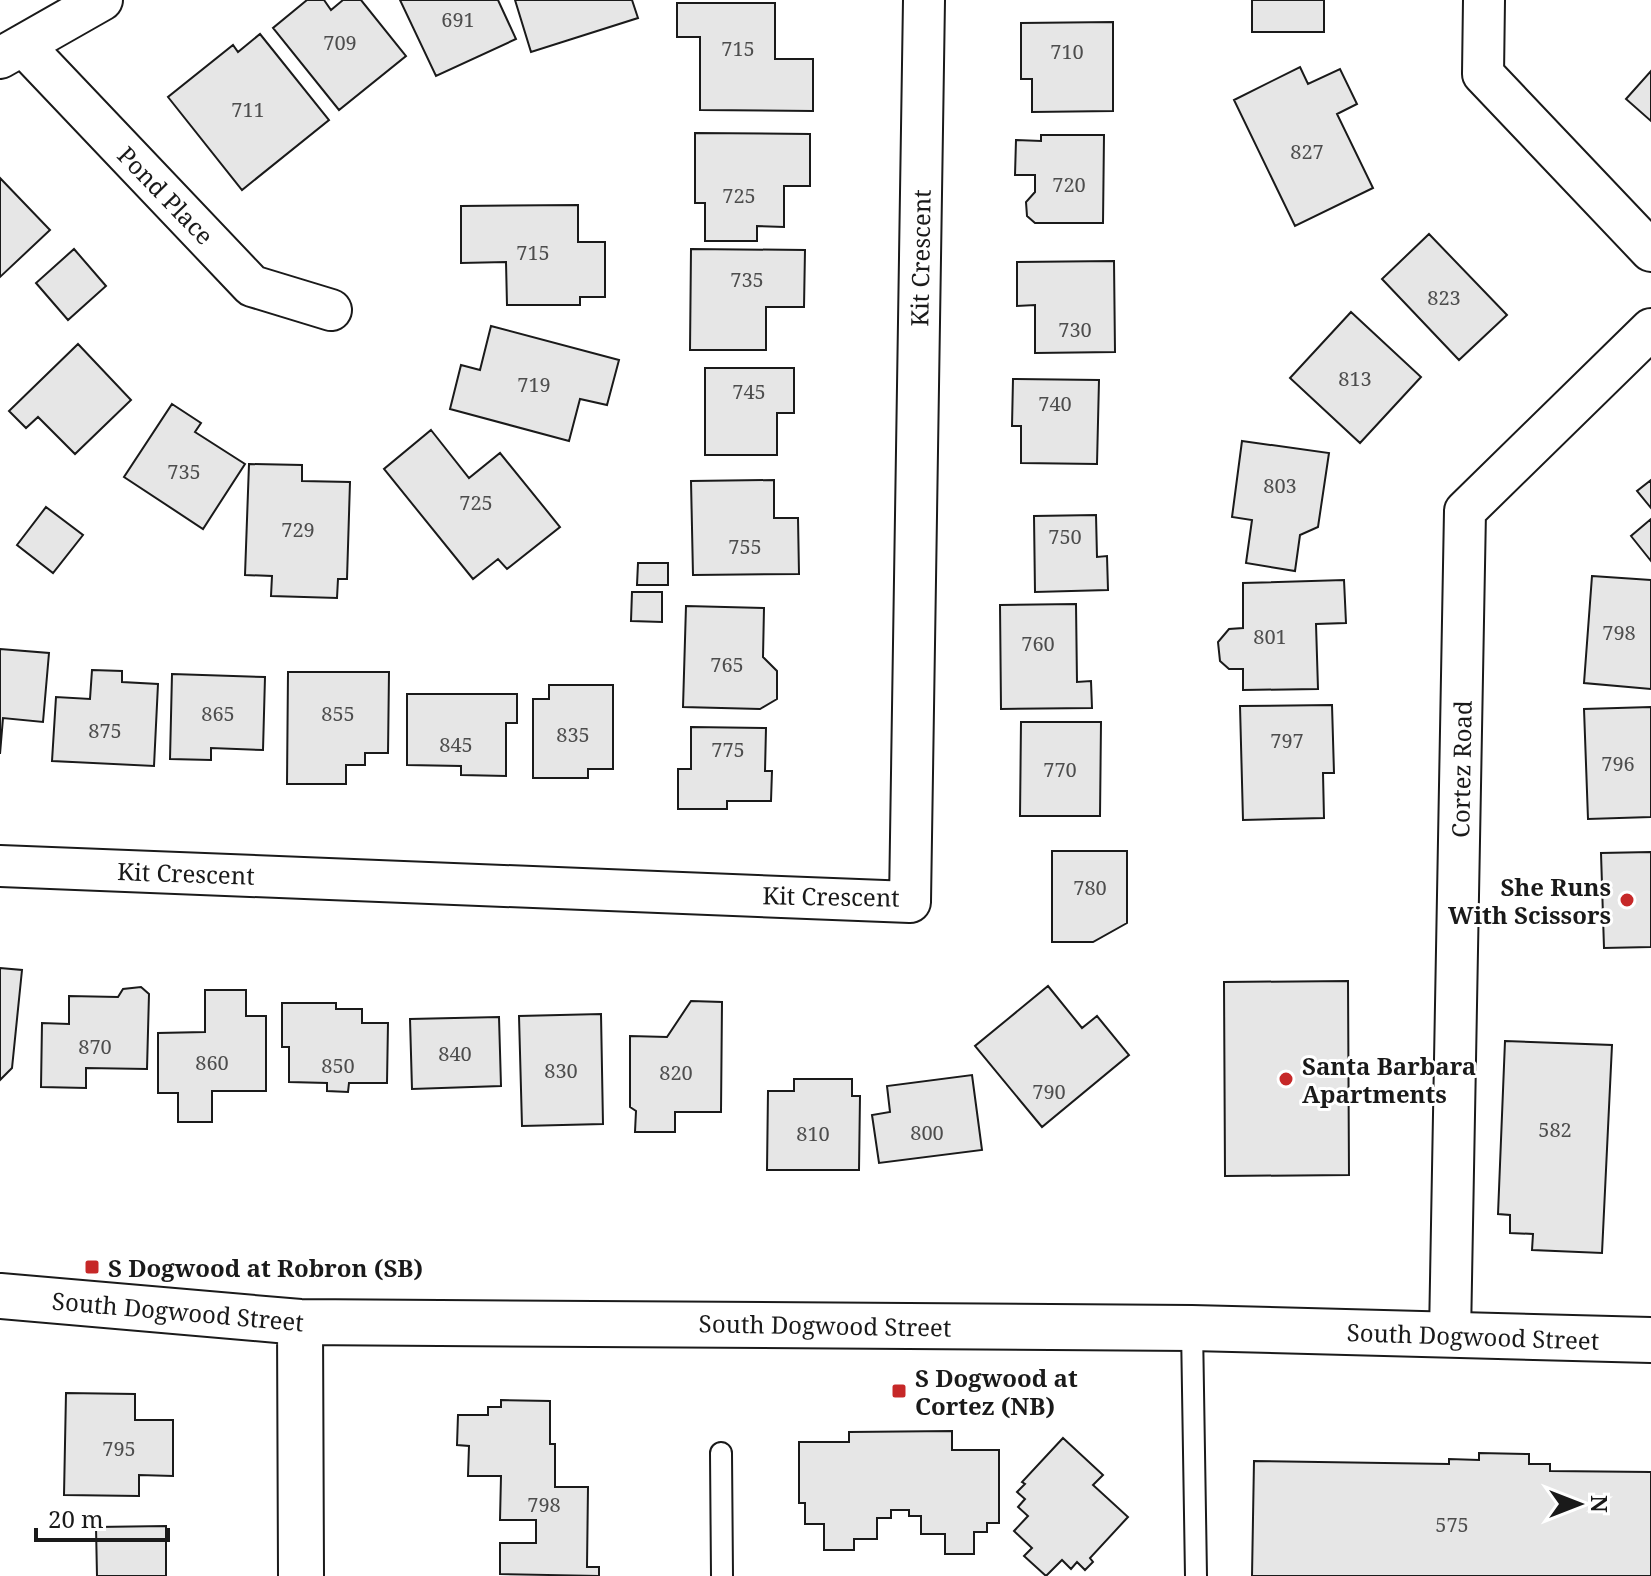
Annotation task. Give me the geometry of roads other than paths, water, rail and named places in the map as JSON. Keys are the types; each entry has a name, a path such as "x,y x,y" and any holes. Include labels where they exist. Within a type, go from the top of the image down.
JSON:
{"main road":[{"name":"South Dogwood Street","path":"0,1296 300,1322 1192,1328 1651,1340"},
{"path":"300,1322 301,1576"}],"street":[{"path":"12,52 102,0"},
{"name":"Kit Crescent","path":"0,866 910,902 924,0"},
{"path":"1484,0 1483,74 1651,251"},
{"name":"Pond Place","path":"12,52 252,286 331,310"},
{"name":"Cortez Road","path":"1450,1335 1465,511 1651,329"}],"lane":[{"path":"1192,1328 1196,1576"},
{"path":"721,1453 722,1576"}],"place":[{"name":"She Runs With Scissors","path":"1627,900"},
{"name":"Santa Barbara Apartments","path":"1286,1079"},
{"name":"S Dogwood at Robron (SB)","path":"92,1267"},
{"name":"S Dogwood at Cortez (NB)","path":"899,1391"}]}
